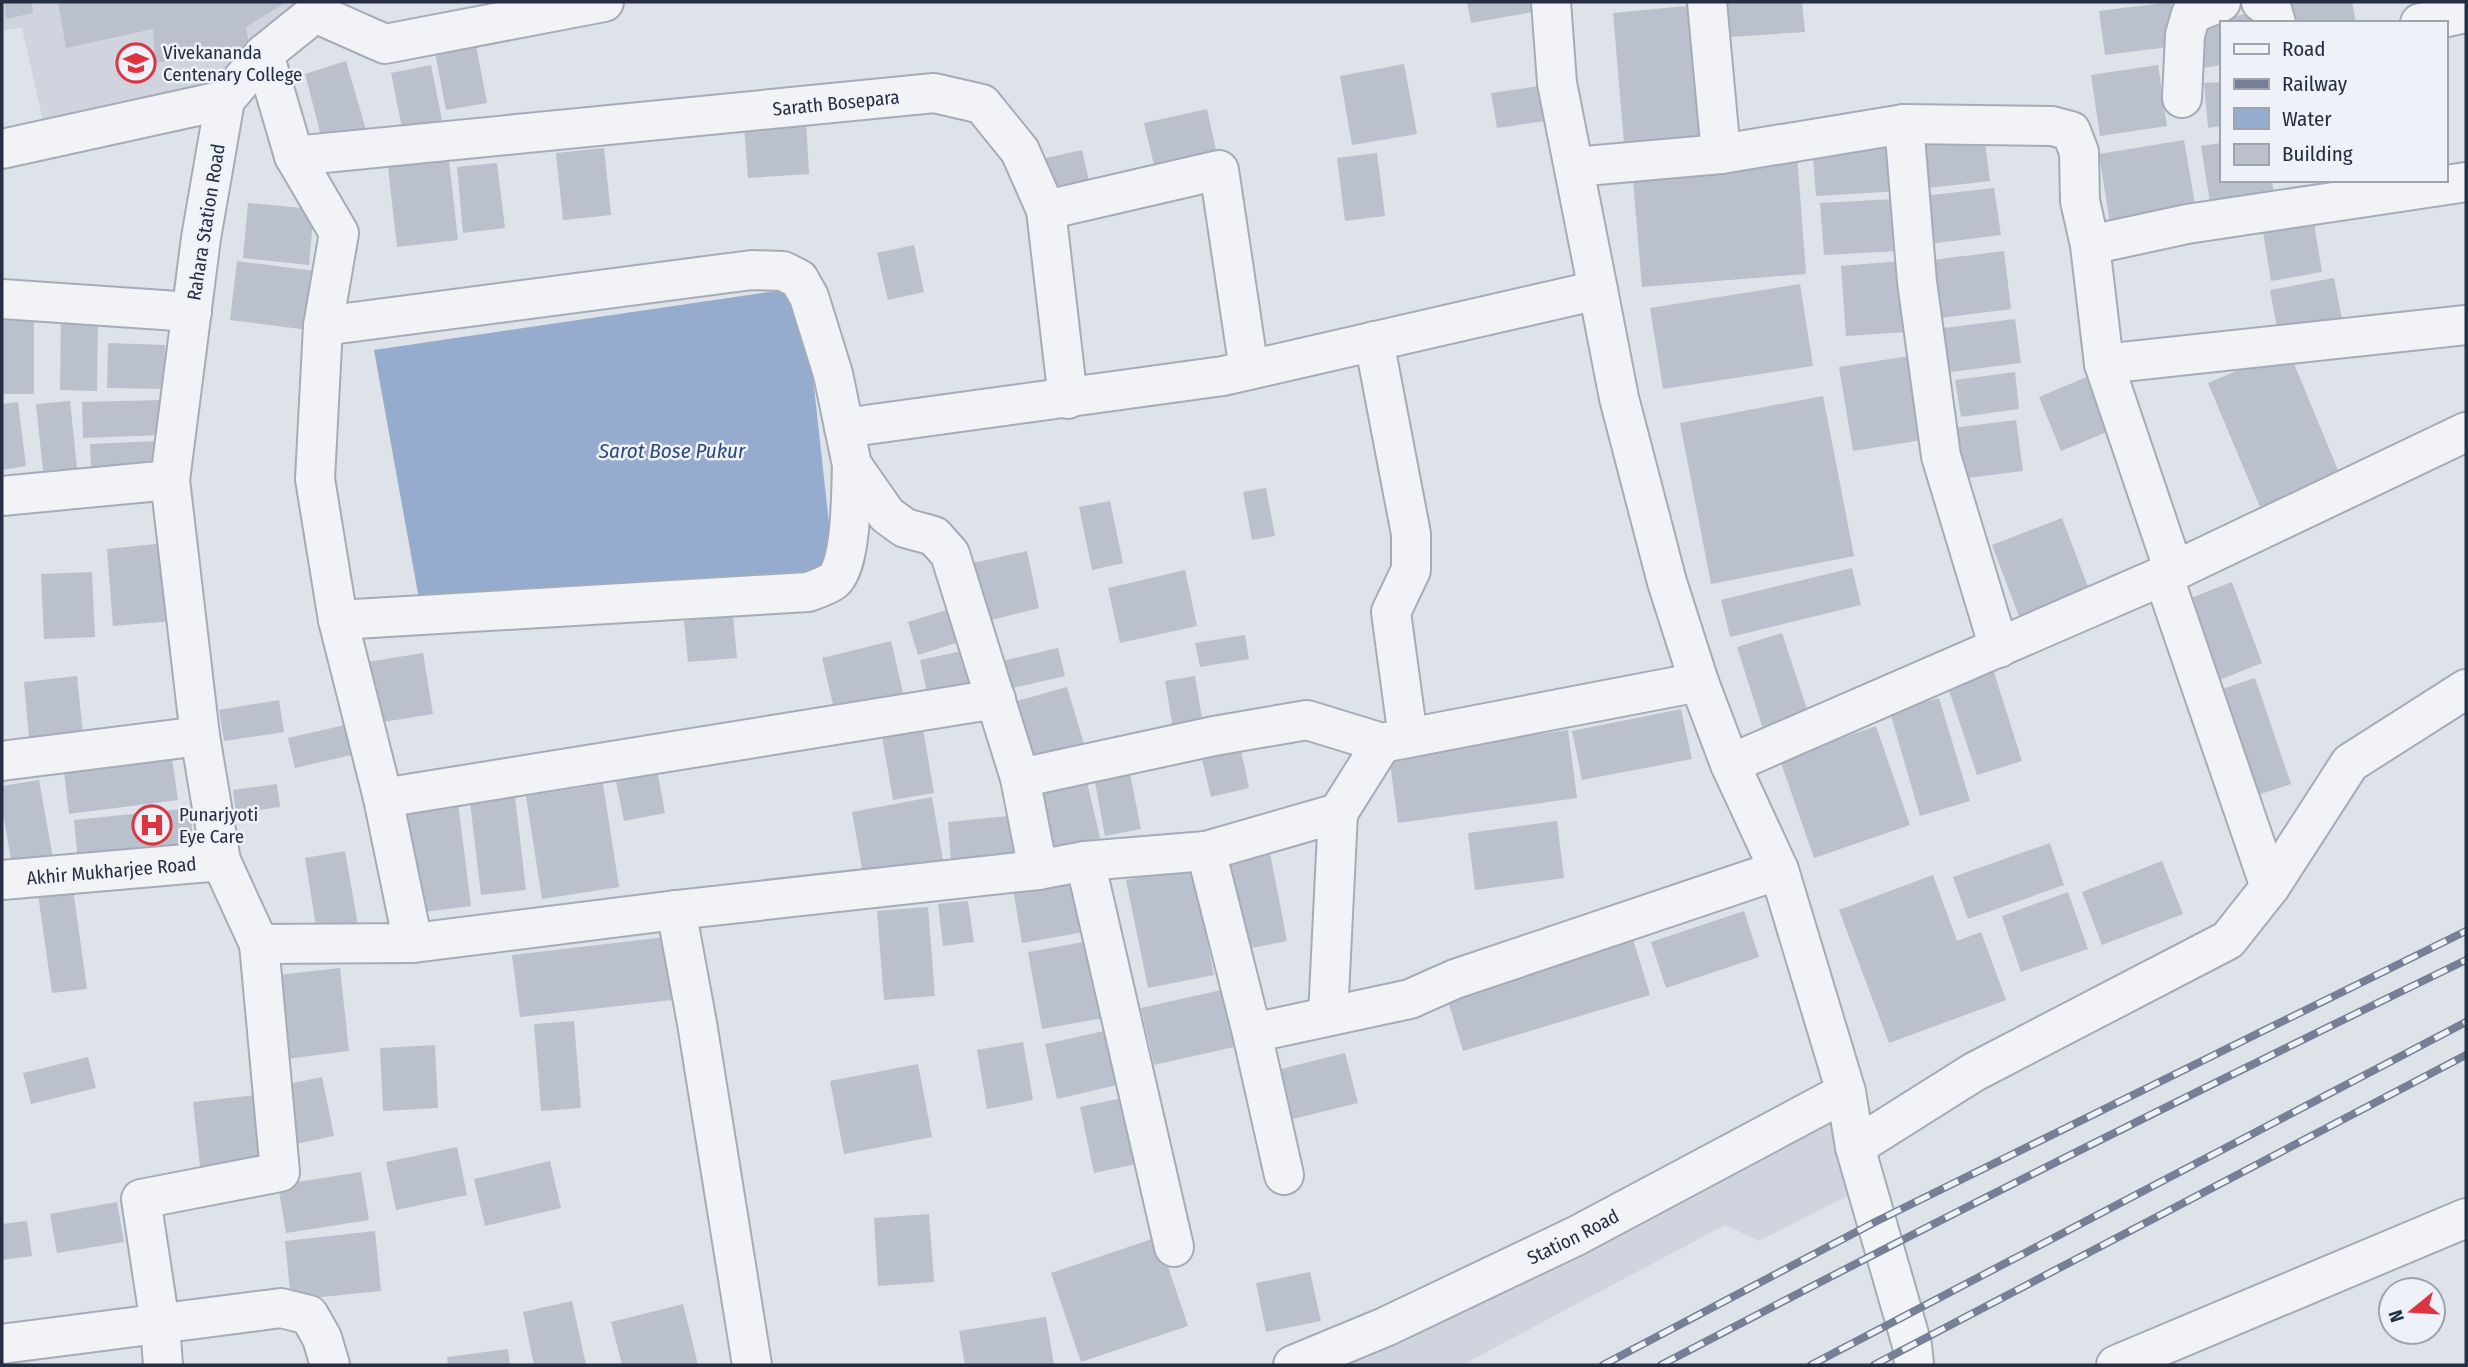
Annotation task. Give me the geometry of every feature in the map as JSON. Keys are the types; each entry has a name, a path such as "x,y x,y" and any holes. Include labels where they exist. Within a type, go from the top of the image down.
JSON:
{"street":[{"path":"2,149 225,100 264,54 317,8 385,44 604,2"},
{"path":"1550,2 1557,83 1619,398 1667,582 1699,682 1730,764 1779,870 1846,1092 1855,1147 1912,1345 1914,1365"},
{"path":"1707,2 1721,154"},
{"path":"2182,98 2185,35 2191,14 2221,2"},
{"path":"2261,2 2272,9 2275,21"},
{"path":"2429,21 2466,13"},
{"path":"264,54 294,156 339,233 323,326 315,479 338,620 383,798 413,943"},
{"name":"Sarath Bosepara","path":"294,156 934,93 982,104 1020,151 1046,210 1068,399"},
{"name":"Rahara Station Road","path":"160,1324 141,1199 281,1172 259,944 220,861 200,736 170,480 201,238 225,100"},
{"path":"1574,167 1721,154 1904,124 2052,126 2071,131 2079,152 2080,201 2090,245 2104,364 2168,573 2270,887"},
{"path":"1904,124 1917,282 1941,456 1999,648"},
{"path":"1046,210 1219,170 1249,370"},
{"path":"2090,245 2187,225 2299,194 2466,182"},
{"path":"323,326 752,270 783,271 799,279 809,297 833,374 848,446 848,531 843,566 834,580 808,592 338,620"},
{"path":"848,446 1068,399 1249,370 1598,290"},
{"path":"2,299 192,312"},
{"path":"2104,364 2466,325"},
{"path":"1328,1016 1338,813 1395,740 1391,612 1411,570 1411,534 1374,341"},
{"path":"1730,764 2168,573 2466,432"},
{"path":"848,446 887,515 905,528 934,536 950,554 1020,778 1038,870"},
{"path":"2,496 170,480"},
{"path":"1020,778 1214,736 1307,720 1395,740 1699,682"},
{"path":"1855,1147 1974,1072 2228,940 2270,887 2350,762 2466,689"},
{"path":"383,798 996,699"},
{"path":"2,761 200,736"},
{"path":"259,944 413,943 676,910 1038,870 1085,861 1206,851 1338,813"},
{"path":"1206,851 1252,1033 1284,1175"},
{"name":"Akhir Mukharjee Road","path":"2,880 220,861"},
{"path":"1085,861 1174,1247"},
{"path":"1252,1033 1410,999 1455,979 1779,870"},
{"path":"676,910 700,1037 752,1365"},
{"name":"Station Road","path":"1293,1365 1385,1327 1576,1236 1846,1092"},
{"path":"2116,1365 2466,1218"},
{"path":"2,1344 281,1308 309,1315 322,1338 330,1365"},
{"path":"160,1324 163,1365"}],"shaded area":[{"name":"Vivekananda Centenary College","path":"2,2 301,2 207,95 44,125 22,28 2,30"},
{"path":"1838,1110 1859,1190 1759,1241 1725,1225 1462,1365 1320,1365"}],"water":[{"name":"Sarot Bose Pukur","path":"803,287 835,578 423,621 374,350"}],"building":[{"path":"5,2 32,2 33,13 6,19"},
{"path":"58,2 287,2 246,27 250,49 155,63 153,29 66,48"},
{"path":"1467,2 1536,2 1538,11 1471,23"},
{"path":"1727,2 1802,2 1805,32 1729,37"},
{"path":"2171,2 2177,46 2105,55 2099,11"},
{"path":"2282,2 2352,2 2356,21 2286,21"},
{"path":"1697,5 1710,146 1625,154 1613,13"},
{"path":"2258,12 2260,21 2220,21 2220,65 2203,68 2196,23"},
{"path":"474,35 487,103 446,110 433,42"},
{"path":"346,61 366,130 321,136 305,74"},
{"path":"1404,64 1417,134 1352,145 1340,76"},
{"path":"431,65 442,120 402,128 391,73"},
{"path":"2158,65 2167,126 2100,136 2091,75"},
{"path":"2220,82 2220,126 2208,128 2204,83"},
{"path":"1539,86 1545,121 1497,128 1491,93"},
{"path":"1207,109 1220,168 1158,182 1144,123"},
{"path":"806,120 809,174 748,178 744,125"},
{"path":"1983,127 1990,181 1919,189 1912,136"},
{"path":"1897,138 1901,191 1816,196 1812,144"},
{"path":"2184,140 2197,216 2111,230 2099,154"},
{"path":"2220,143 2220,182 2272,182 2274,193 2210,203 2201,146"},
{"path":"604,148 611,215 563,220 556,153"},
{"path":"1082,150 1090,185 1042,196 1033,161"},
{"path":"1377,153 1385,216 1345,221 1337,158"},
{"path":"1797,155 1806,274 1642,287 1632,168"},
{"path":"449,160 458,240 397,247 388,167"},
{"path":"497,163 505,228 463,233 457,167"},
{"path":"1994,188 2001,235 1929,244 1923,196"},
{"path":"1896,199 1899,251 1824,255 1820,203"},
{"path":"248,203 314,209 309,265 243,258"},
{"path":"2313,217 2322,272 2271,281 2262,226"},
{"path":"914,245 924,292 888,300 877,253"},
{"path":"2004,251 2011,309 1940,318 1932,260"},
{"path":"237,261 323,272 316,331 230,320"},
{"path":"1901,261 1907,332 1846,336 1841,266"},
{"path":"2334,278 2344,330 2280,343 2270,290"},
{"path":"1800,284 1813,366 1663,389 1650,308"},
{"path":"2,309 34,309 34,394 2,394"},
{"path":"61,314 98,314 97,391 60,390"},
{"path":"2015,319 2021,363 1950,372 1944,328"},
{"path":"108,343 165,345 164,389 107,388"},
{"path":"2288,349 2340,475 2260,507 2208,383"},
{"path":"1915,355 1929,439 1853,451 1839,367"},
{"path":"2015,372 2019,409 1961,417 1955,380"},
{"path":"2096,373 2119,427 2061,451 2039,397"},
{"path":"1823,396 1854,556 1711,584 1680,423"},
{"path":"162,400 163,435 83,438 82,402"},
{"path":"70,401 77,468 43,471 36,404"},
{"path":"18,402 26,466 2,470 2,404"},
{"path":"2016,420 2023,471 1959,479 1952,428"},
{"path":"157,441 158,464 91,467 90,444"},
{"path":"1266,488 1275,536 1252,540 1243,492"},
{"path":"1110,501 1123,563 1092,570 1079,507"},
{"path":"2062,518 2090,592 2020,619 1992,545"},
{"path":"165,543 173,621 113,626 107,549"},
{"path":"1027,551 1039,608 987,621 973,563"},
{"path":"1852,568 1861,605 1730,637 1721,600"},
{"path":"1185,570 1197,626 1120,643 1108,588"},
{"path":"92,572 95,637 44,639 41,574"},
{"path":"2232,582 2262,663 2212,683 2180,602"},
{"path":"962,605 972,638 918,655 908,622"},
{"path":"733,616 737,658 688,662 684,621"},
{"path":"1782,633 1809,715 1763,729 1737,647"},
{"path":"1245,635 1249,659 1200,667 1195,643"},
{"path":"891,641 905,701 836,717 822,658"},
{"path":"976,648 985,689 929,702 920,660"},
{"path":"1058,648 1065,676 1008,689 1002,661"},
{"path":"423,653 433,714 377,723 367,662"},
{"path":"1992,666 2022,761 1977,775 1946,681"},
{"path":"77,676 84,743 30,749 24,682"},
{"path":"1195,676 1203,724 1173,729 1165,681"},
{"path":"2255,678 2291,784 2258,795 2222,689"},
{"path":"1067,687 1084,744 1026,761 1010,703"},
{"path":"1939,698 1970,801 1920,816 1890,712"},
{"path":"279,700 284,732 224,741 219,710"},
{"path":"1681,709 1692,759 1582,780 1572,731"},
{"path":"358,722 365,752 295,768 288,738"},
{"path":"922,723 934,793 893,800 881,731"},
{"path":"1876,726 1910,825 1814,858 1780,760"},
{"path":"1568,730 1577,798 1398,823 1389,755"},
{"path":"1240,746 1249,788 1211,797 1201,755"},
{"path":"172,758 178,800 69,814 64,772"},
{"path":"1127,759 1141,829 1105,836 1092,766"},
{"path":"656,764 665,813 624,821 614,771"},
{"path":"1084,769 1100,838 1050,849 1034,780"},
{"path":"39,780 53,858 12,865 2,807 2,786"},
{"path":"277,784 280,807 236,813 233,790"},
{"path":"603,784 619,887 542,899 526,796"},
{"path":"457,795 471,906 415,913 402,803"},
{"path":"515,797 526,890 481,895 470,802"},
{"path":"932,797 943,860 863,874 852,812"},
{"path":"190,808 194,848 78,861 74,820"},
{"path":"1019,815 1023,855 951,862 948,822"},
{"path":"1557,821 1564,878 1475,890 1468,833"},
{"path":"2050,843 2064,885 1968,919 1953,877"},
{"path":"345,851 358,925 317,932 305,858"},
{"path":"1270,853 1287,941 1246,949 1229,861"},
{"path":"2162,861 2183,914 2102,945 2082,892"},
{"path":"1193,867 1214,975 1148,988 1126,880"},
{"path":"1933,875 1957,941 1981,932 2006,1000 1889,1043 1839,910"},
{"path":"1087,876 1096,930 1022,943 1013,889"},
{"path":"72,882 87,989 52,993 37,887"},
{"path":"2068,892 2088,949 2021,972 2002,916"},
{"path":"968,901 974,942 943,946 938,904"},
{"path":"928,907 935,996 884,1000 877,911"},
{"path":"1744,911 1759,957 1666,988 1651,942"},
{"path":"683,935 690,998 520,1017 512,955"},
{"path":"1101,939 1115,1016 1042,1029 1028,952"},
{"path":"1633,939 1650,995 1463,1051 1446,994"},
{"path":"340,968 349,1051 278,1060 268,976"},
{"path":"1221,990 1234,1047 1154,1065 1141,1008"},
{"path":"574,1021 581,1108 541,1111 534,1024"},
{"path":"1118,1028 1130,1082 1057,1099 1045,1044"},
{"path":"1023,1042 1033,1100 987,1109 977,1050"},
{"path":"435,1045 438,1108 383,1111 380,1048"},
{"path":"1345,1053 1358,1103 1281,1122 1269,1072"},
{"path":"88,1057 96,1088 31,1104 23,1073"},
{"path":"918,1064 932,1137 844,1154 830,1081"},
{"path":"322,1077 334,1136 291,1145 279,1086"},
{"path":"256,1095 263,1159 200,1166 193,1102"},
{"path":"1131,1096 1145,1162 1094,1173 1080,1107"},
{"path":"457,1147 467,1195 396,1210 386,1162"},
{"path":"550,1161 561,1208 485,1226 474,1179"},
{"path":"361,1172 369,1220 286,1233 278,1185"},
{"path":"117,1202 124,1242 57,1253 50,1214"},
{"path":"929,1214 934,1282 878,1286 874,1218"},
{"path":"27,1221 32,1256 2,1260 2,1224"},
{"path":"375,1231 381,1291 291,1300 285,1241"},
{"path":"1158,1237 1188,1326 1081,1362 1051,1273"},
{"path":"1310,1272 1321,1321 1266,1332 1256,1283"},
{"path":"572,1301 586,1365 534,1365 523,1312"},
{"path":"683,1304 698,1365 622,1365 611,1322"},
{"path":"1046,1317 1054,1365 965,1365 959,1331"},
{"path":"508,1349 510,1365 448,1365 447,1357"}],"railway":[{"path":"1603,1365 1877,1221 2466,931"},
{"path":"1661,1365 2062,1159 2466,960"},
{"path":"1811,1365 2466,1022"},
{"path":"1874,1365 2466,1055"}],"place":[{"name":"Vivekananda Centenary College","path":"136,63"},
{"name":"Punarjyoti Eye Care","path":"152,825"}]}
